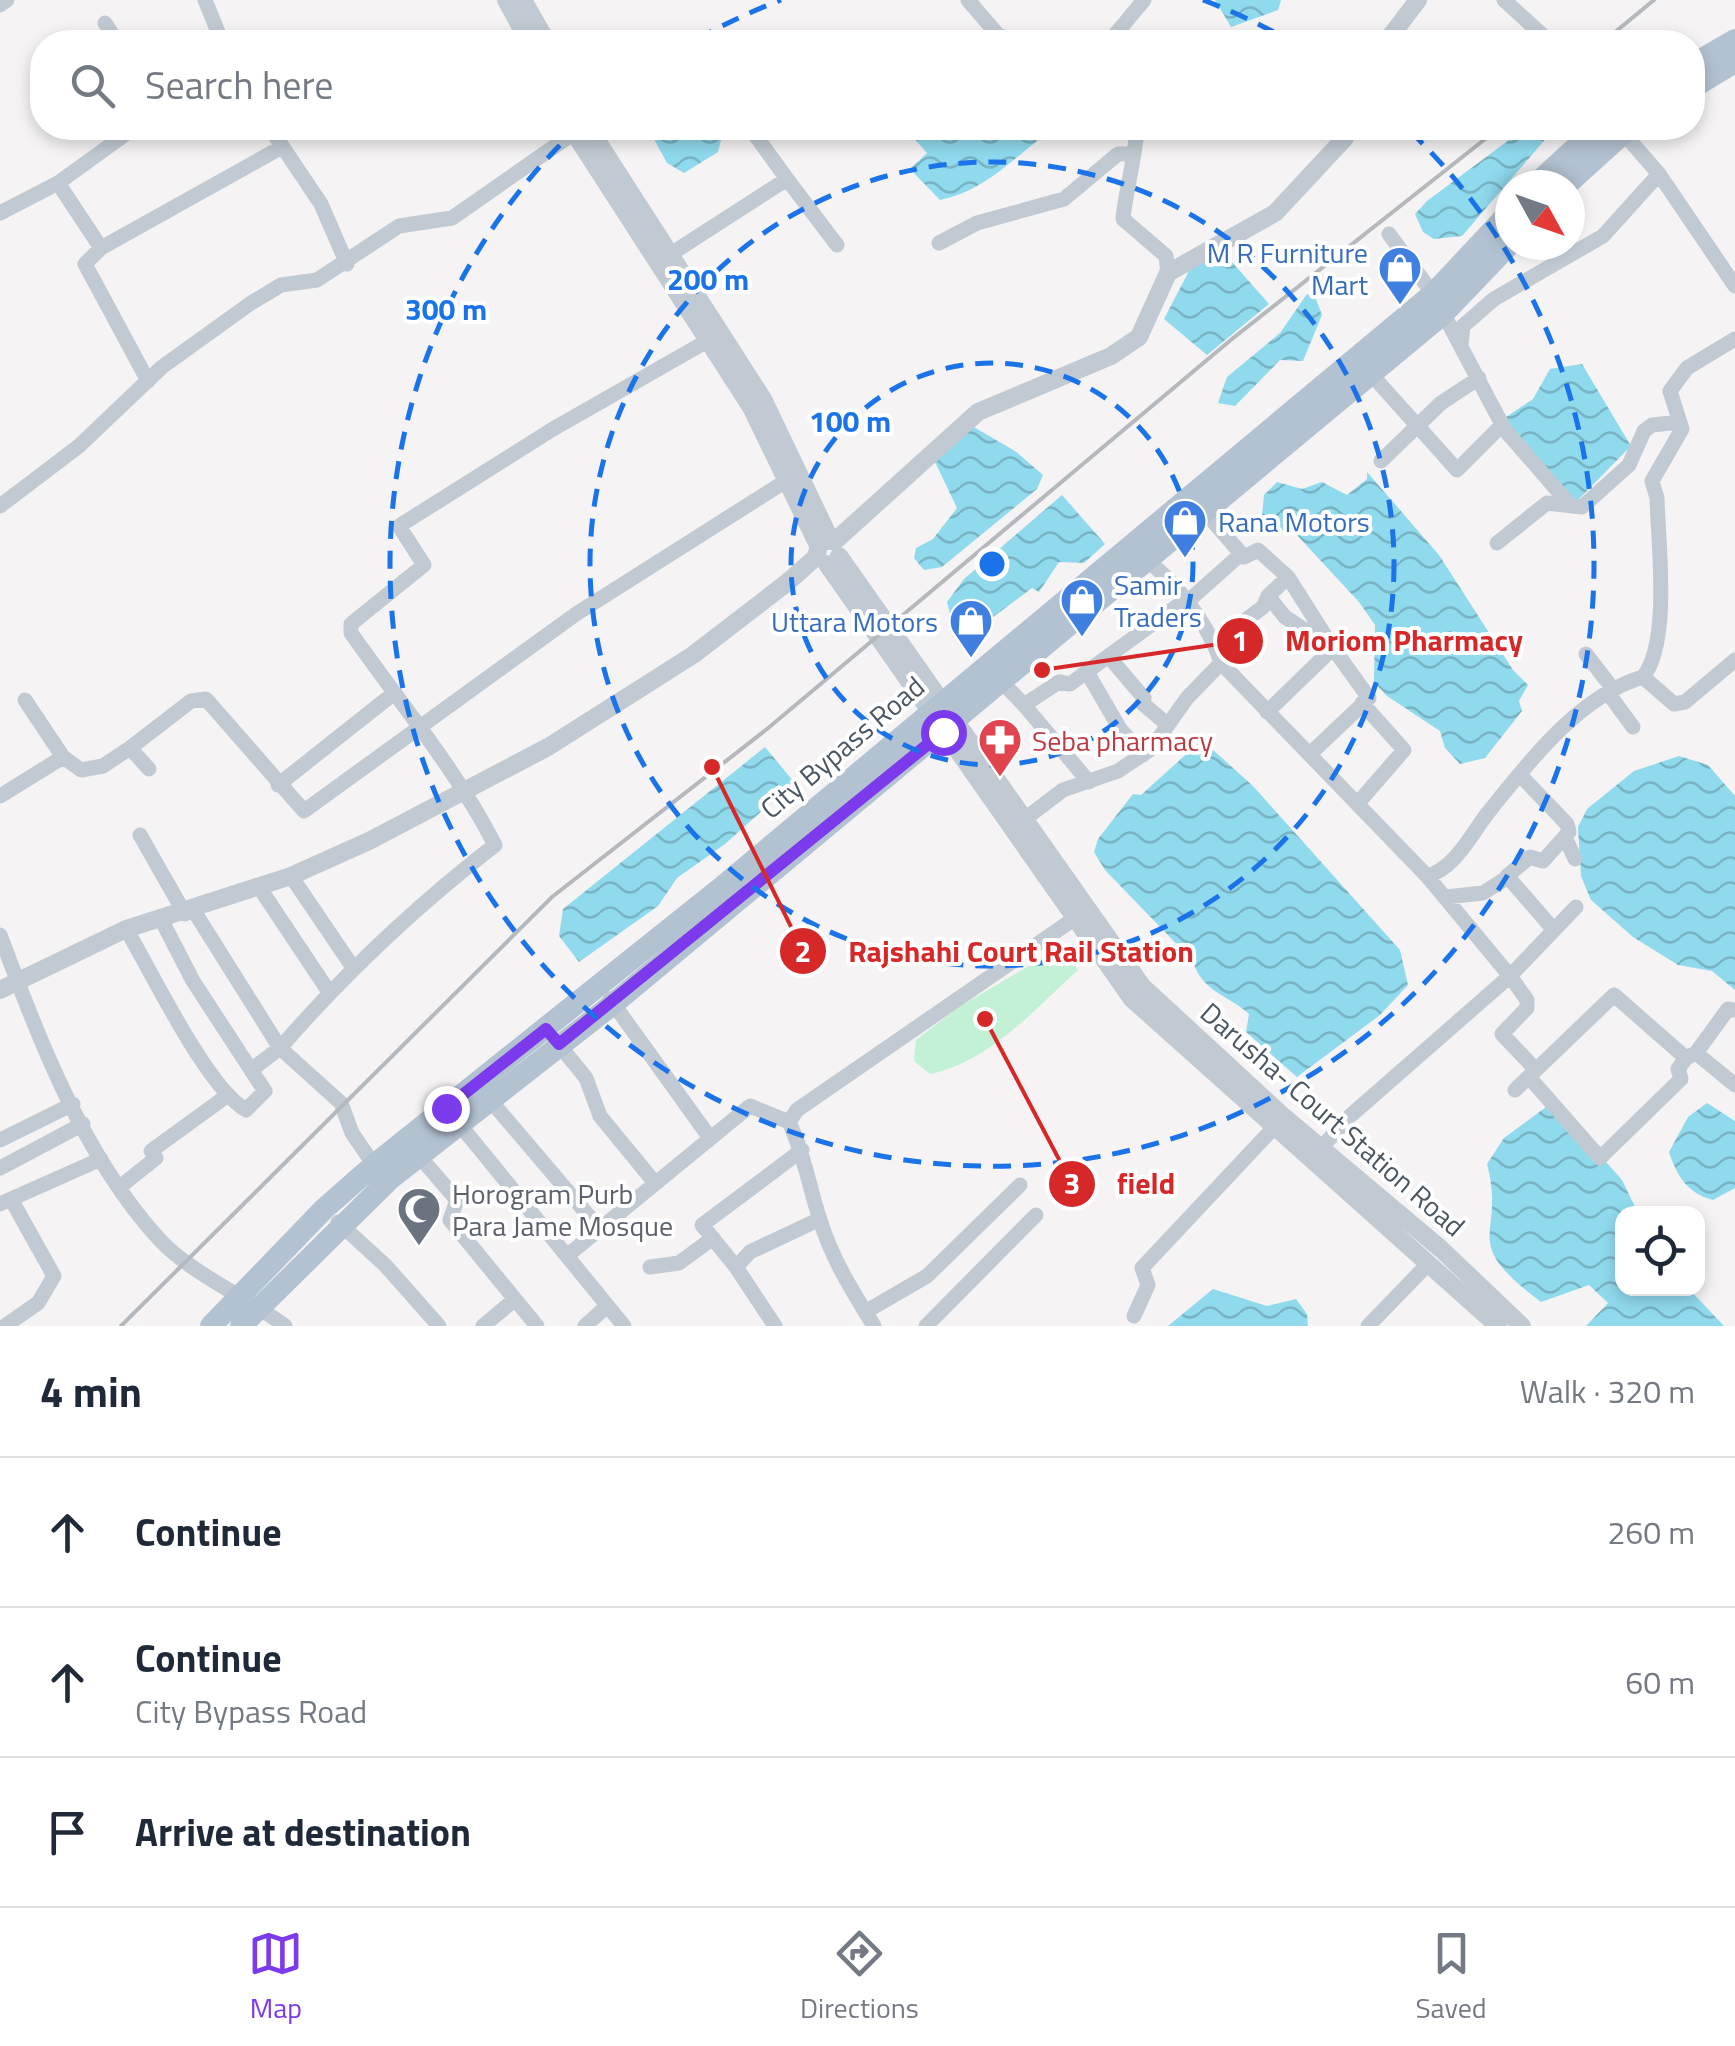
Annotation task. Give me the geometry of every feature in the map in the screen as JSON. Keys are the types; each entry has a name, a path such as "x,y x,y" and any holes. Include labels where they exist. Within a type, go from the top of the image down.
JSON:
{"main road":[{"path":"1705,57 1735,40"},
{"path":"1705,80 1735,62"},
{"path":"1551,170 1584,140"},
{"path":"1582,170 1613,140"},
{"name":"City Bypass Road","path":"943,717 1438,304 1495,231"},
{"path":"332,1217 412,1147 607,995 943,717 1002,682 1138,553 1205,512 1371,374 1438,304 1495,256"},
{"path":"211,1326 252,1301 332,1217 374,1165 412,1147"},
{"path":"241,1326 252,1301"}],"street":[{"path":"0,5 7,0"},
{"path":"205,0 217,30"},
{"path":"506,0 522,30"},
{"path":"524,0 540,30"},
{"path":"968,0 994,30"},
{"path":"1119,30 1144,0"},
{"path":"1395,30 1418,0"},
{"path":"1504,0 1537,30"},
{"path":"105,23 110,30"},
{"path":"2,209 58,182 117,140"},
{"path":"278,140 321,204 347,264"},
{"path":"0,506 79,446 148,381 280,285 317,280 347,264 399,226 434,224 452,218 563,140"},
{"name":"Darusha- Court Station Road","path":"586,140 763,398 827,550"},
{"path":"759,140 838,245"},
{"path":"0,990 126,929 162,921 291,876 548,747 693,655 827,550 978,412 1111,356 1139,337 1168,274 1166,256 1123,219 1137,140"},
{"path":"1168,274 1275,213 1343,140"},
{"path":"1633,140 1733,280"},
{"path":"148,381 85,264 101,248 282,147"},
{"path":"939,243 977,223 1064,199 1118,154 1132,154"},
{"path":"1462,345 1463,326 1494,299 1603,236 1659,174"},
{"path":"666,257 787,179"},
{"path":"58,182 101,248"},
{"path":"1389,234 1438,304 1502,425 1570,505"},
{"path":"251,1070 280,1048 352,966 407,913 495,845 467,790 417,728 350,629 424,565 399,526 553,429 717,336"},
{"name":"Darusha- Court Station Road","path":"717,336 827,550 1081,914"},
{"path":"1427,876 1438,873 1453,859 1520,775 1576,716 1611,691 1644,676 1653,664 1658,633 1657,498 1652,481 1681,436 1670,392 1687,368 1735,339"},
{"path":"1371,374 1458,470 1502,425"},
{"path":"1381,461 1416,424 1479,378"},
{"path":"1497,543 1548,504 1582,506 1629,466 1644,431 1652,425 1680,422"},
{"path":"24,700 63,757 81,770 91,771 200,698 304,812 576,614 789,478"},
{"path":"1205,512 1244,557 1258,550 1288,576 1369,698 1310,754"},
{"path":"1138,553 1185,602 1215,644 1221,663 1427,876 1510,976 1527,1000 1527,1008 1502,1034 1600,1158 1681,1079 1678,1068 1718,1019 1728,1009 1735,1010"},
{"path":"1024,705 1060,682 1070,684 1185,602 1242,554"},
{"path":"1215,644 1263,607 1268,596 1288,576"},
{"path":"1268,596 1285,617 1333,648"},
{"path":"1268,712 1333,648"},
{"path":"1586,654 1633,727"},
{"path":"1108,656 1144,698 1142,704 1168,726"},
{"path":"1644,676 1674,704 1685,702 1735,660"},
{"path":"1026,818 1063,790 1089,782 1143,755 1221,663"},
{"path":"1087,672 1120,728 1143,755"},
{"path":"1002,682 1089,782"},
{"path":"278,785 393,694"},
{"path":"1358,803 1404,750 1362,703"},
{"name":"Darusha- Court Station Road","path":"943,717 1026,818 1132,999 1316,1154 1441,1249 1522,1326"},
{"path":"130,748 148,769"},
{"path":"0,796 63,757"},
{"path":"1520,775 1567,824 1565,837 1575,859"},
{"path":"140,835 280,1048 341,1104 352,1133 374,1165"},
{"path":"1446,897 1483,893 1530,856 1543,861 1565,837"},
{"path":"291,876 352,966"},
{"path":"1508,877 1554,930"},
{"path":"259,887 328,992"},
{"path":"1316,1154 1350,1116 1510,976 1576,907"},
{"path":"789,1122 813,1099 1081,914"},
{"path":"126,929 187,1035 228,1096 246,1110 264,1095 263,1085 193,981 162,921"},
{"path":"0,935 73,1104 101,1159 120,1186 160,1240 285,1326"},
{"path":"607,995 710,1138"},
{"path":"1515,1090 1614,995 1735,1085"},
{"path":"553,1037 586,1078 600,1116 655,1183"},
{"path":"484,1092 599,1228"},
{"path":"120,1186 156,1158 152,1151 228,1096"},
{"path":"0,1140 73,1104"},
{"path":"568,1255 750,1106 789,1122 802,1150 820,1219 839,1270 870,1319 927,1276 1020,1185"},
{"path":"452,1116 624,1326"},
{"path":"1134,1316 1148,1285 1142,1268 1279,1123"},
{"path":"0,1168 83,1124"},
{"path":"412,1147 457,1200 450,1220 537,1326"},
{"path":"775,1326 702,1225 802,1150"},
{"name":"Darusha- Court Station Road","path":"1316,1154 1428,1264 1498,1326"},
{"path":"4,1326 38,1303 54,1276 6,1202 101,1159"},
{"path":"926,1326 1036,1215"},
{"path":"332,1217 386,1266 439,1326"},
{"path":"736,1267 750,1252 820,1219"},
{"path":"650,1267 678,1264 712,1238"},
{"path":"1368,1326 1428,1264"},
{"path":"483,1326 514,1300"},
{"path":"585,1326 607,1306"}],"green space":[{"path":"1061,947 1078,970 1010,1032 952,1068 930,1074 914,1061 916,1040 959,1007"}],"water":[{"path":"1215,0 1281,0 1278,10 1231,27"},
{"path":"655,140 721,140 718,152 684,173 667,163"},
{"path":"916,140 1037,141 980,184 940,200 910,169 927,153"},
{"path":"1509,140 1545,140 1519,170 1495,170 1495,198 1462,236 1434,239 1423,232 1415,214"},
{"path":"1217,245 1269,304 1207,355 1164,319 1189,271"},
{"path":"1307,294 1316,299 1322,315 1303,361 1280,360 1235,406 1218,403 1227,377 1280,333"},
{"path":"1582,364 1631,446 1573,505 1503,419 1533,399 1550,369"},
{"path":"972,426 1015,451 1043,475 1037,489 942,567 924,570 914,558 916,548 933,539 957,508 935,462"},
{"path":"1367,472 1439,555 1513,670 1528,685 1519,701 1522,711 1485,758 1460,764 1445,748 1440,731 1387,696 1374,682 1375,625 1296,534 1274,529 1262,515 1264,495 1277,482 1302,489 1322,482 1347,495 1367,479"},
{"path":"1062,495 1105,544 1084,563 1059,562 1039,592 1032,588 966,637 954,629 947,602 964,579"},
{"path":"1202,740 1253,786 1400,950 1408,985 1380,1015 1297,1077 1246,1032 1249,1014 1202,979 1193,961 1105,870 1094,852 1098,839 1133,794 1141,795"},
{"path":"765,747 794,782 725,844 677,878 658,906 579,962 559,936 563,909"},
{"path":"1679,756 1708,765 1735,796 1735,990 1712,971 1678,965 1633,937 1591,900 1581,876 1578,827 1587,809 1634,771"},
{"path":"1553,1102 1622,1180 1635,1206 1615,1206 1615,1296 1696,1296 1724,1326 1586,1326 1608,1303 1589,1285 1541,1302 1515,1281 1492,1250 1490,1237 1492,1189 1487,1164 1504,1138"},
{"path":"1707,1103 1735,1121 1735,1188 1713,1200 1696,1193 1684,1182 1669,1152 1688,1117"},
{"path":"1213,1289 1267,1306 1296,1299 1307,1314 1308,1326 1168,1326"}],"railway":[{"path":"1618,30 1654,0"},
{"path":"121,1326 552,897 767,729 1232,339 1484,140"}],"place":[{"name":"M R Furniture Mart","path":"1400,306"},
{"name":"Rana Motors","path":"1185,559"},
{"name":"Samir Traders","path":"1082,638"},
{"name":"Uttara Motors","path":"971,659"},
{"name":"Moriom Pharmacy","path":"1042,670"},
{"name":"Rajshahi Court Rail Station","path":"712,767"},
{"name":"Seba pharmacy","path":"1000,778"},
{"name":"field","path":"985,1019"},
{"name":"Horogram Purb Para Jame Mosque","path":"419,1247"}],"route":[{"path":"446,1108 546,1029 559,1044 613,1004 943,732"}]}
